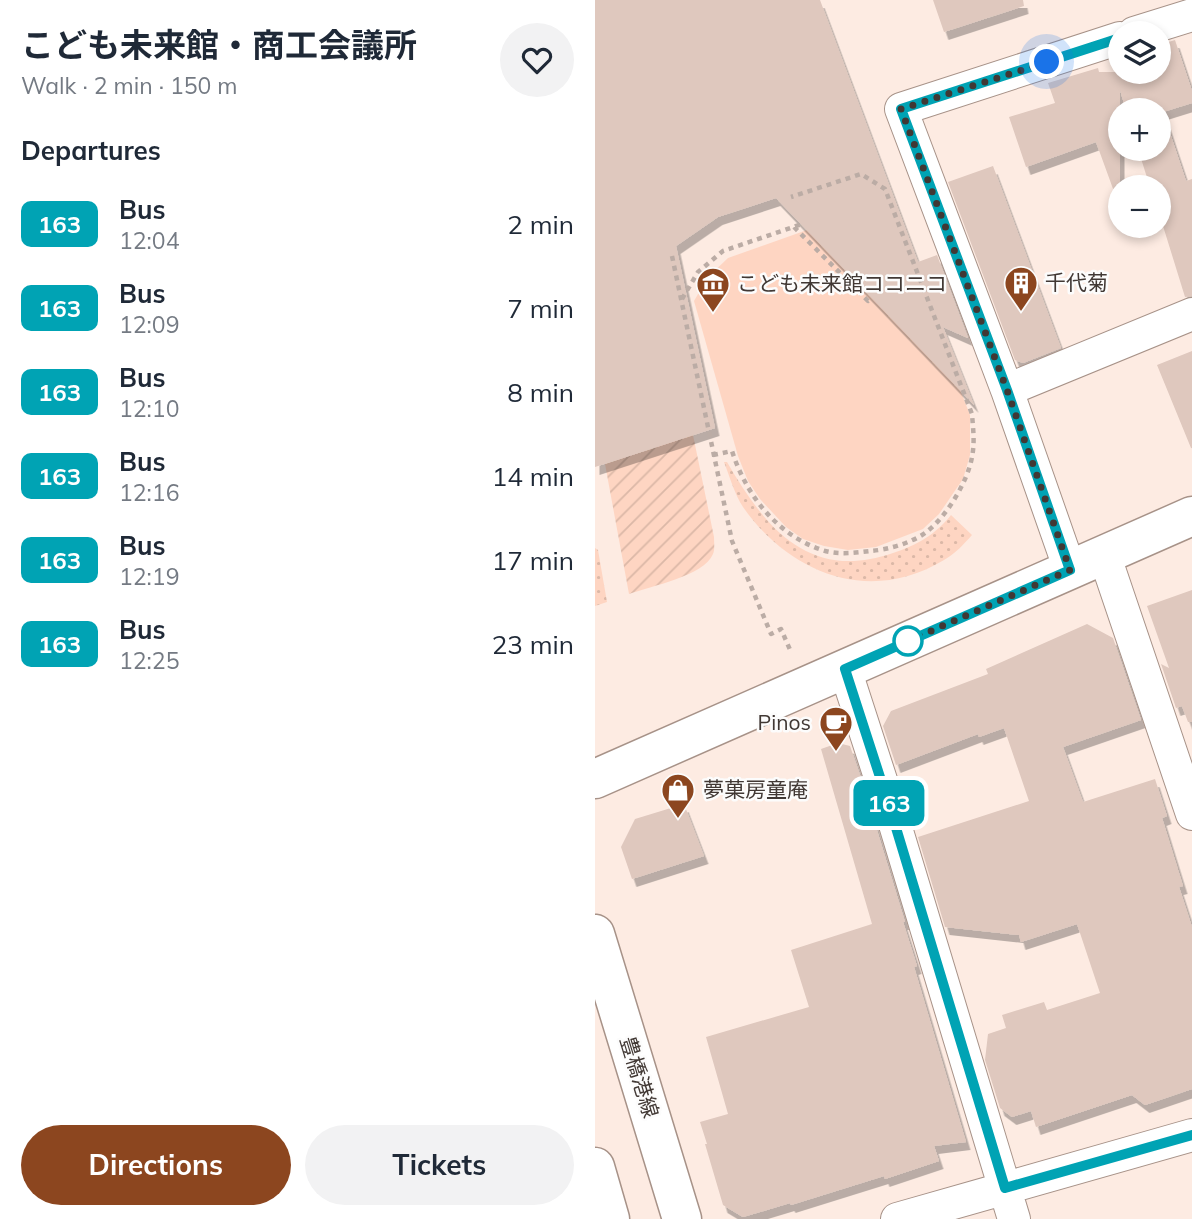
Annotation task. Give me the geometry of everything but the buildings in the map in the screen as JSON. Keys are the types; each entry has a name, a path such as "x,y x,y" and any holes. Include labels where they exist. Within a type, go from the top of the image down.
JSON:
{"street":[{"path":"1171,22 1192,15"},
{"path":"1108,42 901,109 1007,390 1087,562 1192,814"},
{"path":"1007,390 1192,314"},
{"path":"595,779 1192,516"},
{"path":"845,669 894,820 1014,1219"},
{"name":"豊橋港線","path":"595,934 682,1219"},
{"path":"897,1219 1192,1135"},
{"path":"595,1167 610,1219"}],"path":[{"path":"713,455 731,451 756,501 784,530 823,551 849,554 878,550 925,533 953,501 966,480 974,436 972,414 885,189 861,174 791,197"},
{"path":"681,300 698,272 723,251 802,224"},
{"path":"794,227 868,301 872,298"},
{"path":"672,256 732,541 771,634 781,629 791,652"},
{"path":"666,790 674,808"}],"shaded area":[{"path":"807,230 946,353 970,415 970,455 963,479 939,514 923,529 876,547 848,550 803,539 786,527 760,499 748,481 738,456 694,301 708,277 728,258"},
{"path":"693,435 714,537 713,554 708,562 688,574 629,594 605,464"},
{"path":"724,462 727,462 757,508 774,527 793,543 814,554 837,560 863,560 893,553 925,538 951,515 972,535 948,558 916,573 888,580 860,581 833,576 784,550 762,530 740,502"},
{"path":"595,548 598,550 607,602 595,606"}],"bus line":[{"name":"163","path":"1108,42 901,109 1007,390 1070,570 845,669 1005,1188 1192,1135"}],"place":[{"name":"千代菊","path":"1021,313"},
{"name":"こども未来館ココニコ","path":"713,314"},
{"name":"Pinos","path":"836,753"},
{"name":"夢菓房童庵","path":"678,820"}],"route":[{"path":"908,641 1070,570 1007,390 901,109 1047,62"}]}
